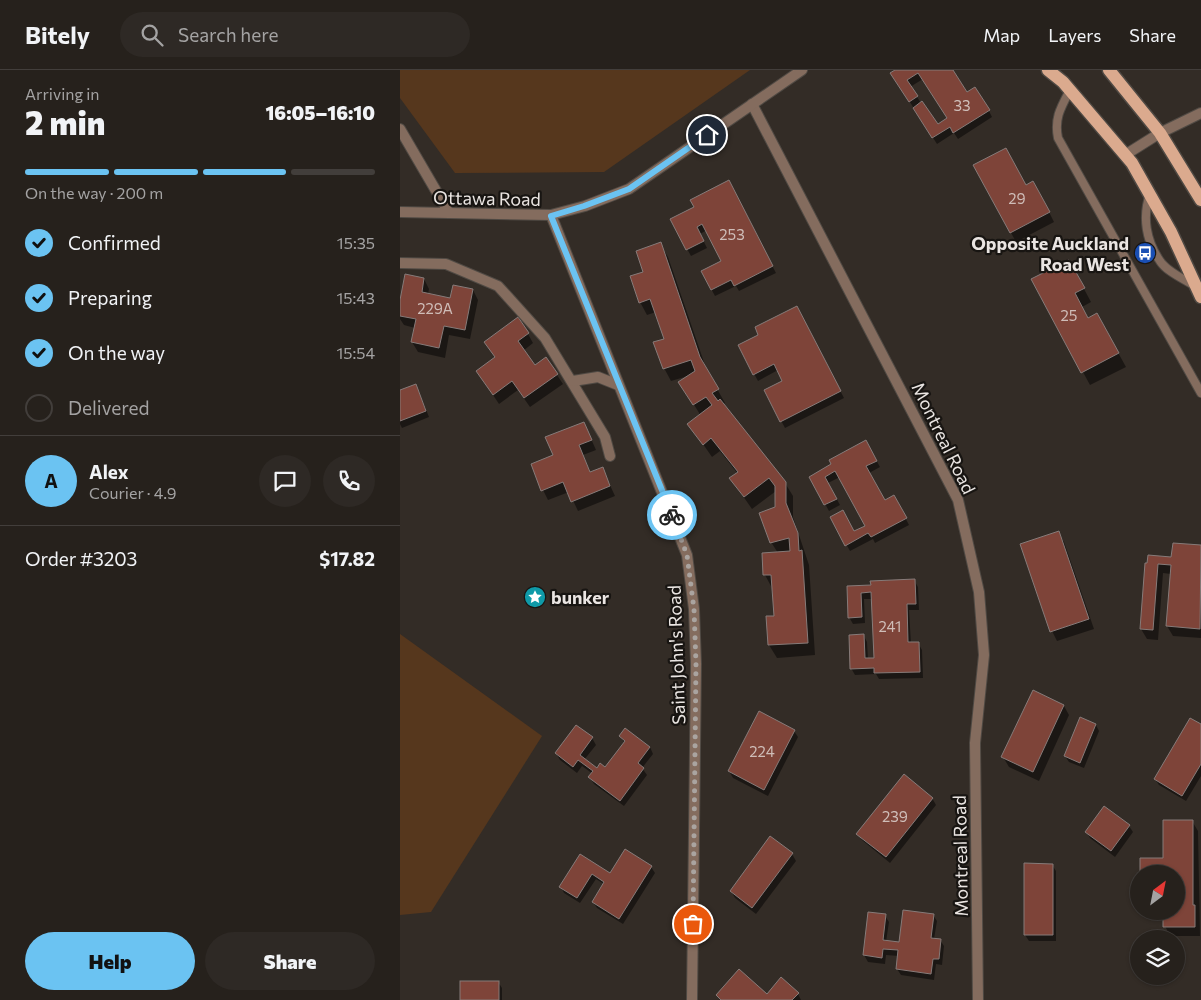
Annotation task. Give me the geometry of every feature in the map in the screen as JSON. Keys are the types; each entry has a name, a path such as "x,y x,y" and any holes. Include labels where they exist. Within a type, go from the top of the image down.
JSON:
{"main road":[{"path":"1048,70 1070,90 1125,155 1150,194 1199,292"},
{"path":"1109,70 1160,133 1201,200"}],"street":[{"name":"Ottawa Road","path":"400,212 551,216 584,206 629,189 802,70"},
{"name":"Montreal Road","path":"752,104 958,500 979,592 984,655 975,743 978,1000"},
{"path":"1125,155 1160,133 1201,114"},
{"path":"400,129 450,213"},
{"name":"Saint John's Road","path":"551,216 687,555 694,609 696,664 692,1000"},
{"path":"400,263 446,264 498,286 545,338 573,381 605,437 610,456"},
{"path":"573,381 598,377 618,385"}],"lane":[{"path":"1070,90 1057,113 1056,126 1058,138 1201,393"},
{"path":"1150,194 1145,208 1147,235 1160,262 1199,292"}],"shaded area":[{"path":"400,70 750,70 604,172 455,173 400,98"},
{"path":"400,634 542,736 431,912 400,915"}],"building":[{"path":"895,70 953,70 967,92 975,87 990,110 953,133 950,127 932,138 913,108 922,101 938,124 947,118 918,73 907,80 918,96 909,102 890,73"},
{"path":"1006,148 1026,185 1033,181 1050,212 1010,233 973,165"},
{"path":"729,180 773,266 734,286 731,280 711,290 701,271 721,261 702,224 697,227 704,241 686,250 670,219 694,207 690,200"},
{"path":"661,242 700,357 719,389 712,393 718,401 720,399 786,482 786,503 798,533 799,551 802,550 808,643 768,645 766,616 774,616 771,575 763,575 762,553 790,551 789,538 770,543 759,513 775,507 775,486 769,478 744,497 729,478 738,472 711,438 703,445 687,424 712,405 706,397 693,405 678,382 695,371 691,360 663,369 653,342 664,339 650,299 639,303 630,276 643,272 636,251"},
{"path":"1069,260 1085,288 1075,293 1088,318 1097,313 1119,353 1081,373 1031,279"},
{"path":"405,274 424,278 422,292 450,298 453,285 473,289 465,330 444,326 439,348 411,342 416,319 400,316 400,300"},
{"path":"797,306 841,391 780,422 764,390 782,381 774,364 753,375 738,345 758,335 755,327"},
{"path":"518,317 529,333 518,341 535,365 546,357 558,374 524,398 512,381 493,395 476,371 495,357 484,342"},
{"path":"416,384 426,411 400,421 400,390"},
{"path":"584,422 592,440 579,445 590,472 603,467 610,486 571,502 563,482 541,491 531,464 553,455 545,437"},
{"path":"866,440 877,461 866,466 885,500 894,495 907,518 871,537 868,533 845,546 830,517 843,510 854,531 865,526 835,471 825,477 837,499 824,505 809,477 831,464 829,460"},
{"path":"1059,531 1089,619 1050,632 1020,544"},
{"path":"1173,543 1201,545 1200,629 1166,626 1171,565 1158,564 1153,630 1140,629 1145,563 1147,563 1148,555 1171,557"},
{"path":"915,579 916,604 907,604 908,642 919,642 920,672 874,673 874,668 850,669 849,635 864,634 865,658 874,658 871,592 861,593 862,617 848,618 847,586 871,585 870,581"},
{"path":"1033,690 1064,705 1033,772 1001,757"},
{"path":"759,711 795,730 764,790 728,771"},
{"path":"1080,717 1096,724 1080,763 1064,756"},
{"path":"1190,718 1201,724 1201,764 1182,796 1154,779"},
{"path":"576,725 593,737 580,755 597,768 600,763 605,767 625,741 619,736 625,728 650,747 638,763 644,768 620,801 588,777 593,771 578,760 573,767 555,753"},
{"path":"904,774 933,798 886,857 856,834"},
{"path":"1104,806 1130,825 1111,851 1085,832"},
{"path":"1163,820 1193,820 1193,905 1195,905 1195,927 1163,927 1163,920 1185,920 1185,865 1140,865 1140,858 1163,858"},
{"path":"770,836 793,853 752,908 730,891"},
{"path":"625,849 652,866 619,919 592,902 604,882 592,874 577,898 559,887 580,854 610,873"},
{"path":"1024,863 1053,864 1053,935 1024,935"},
{"path":"903,910 934,914 931,938 941,939 939,959 933,959 931,974 896,969 898,950 883,949 882,958 863,955 868,912 886,914 883,940 899,942"},
{"path":"739,969 767,994 781,977 799,993 792,1000 721,1000 716,995"},
{"path":"460,981 499,981 499,1000 460,1000"}],"way so far":[{"path":"672,515 687,555 694,609 696,664 693,924"}],"place":[{"name":"Opposite Auckland Road West","path":"1145,253"},
{"name":"bunker","path":"535,597"}],"route":[{"path":"672,515 559,241 551,216 629,189 707,135"}]}
